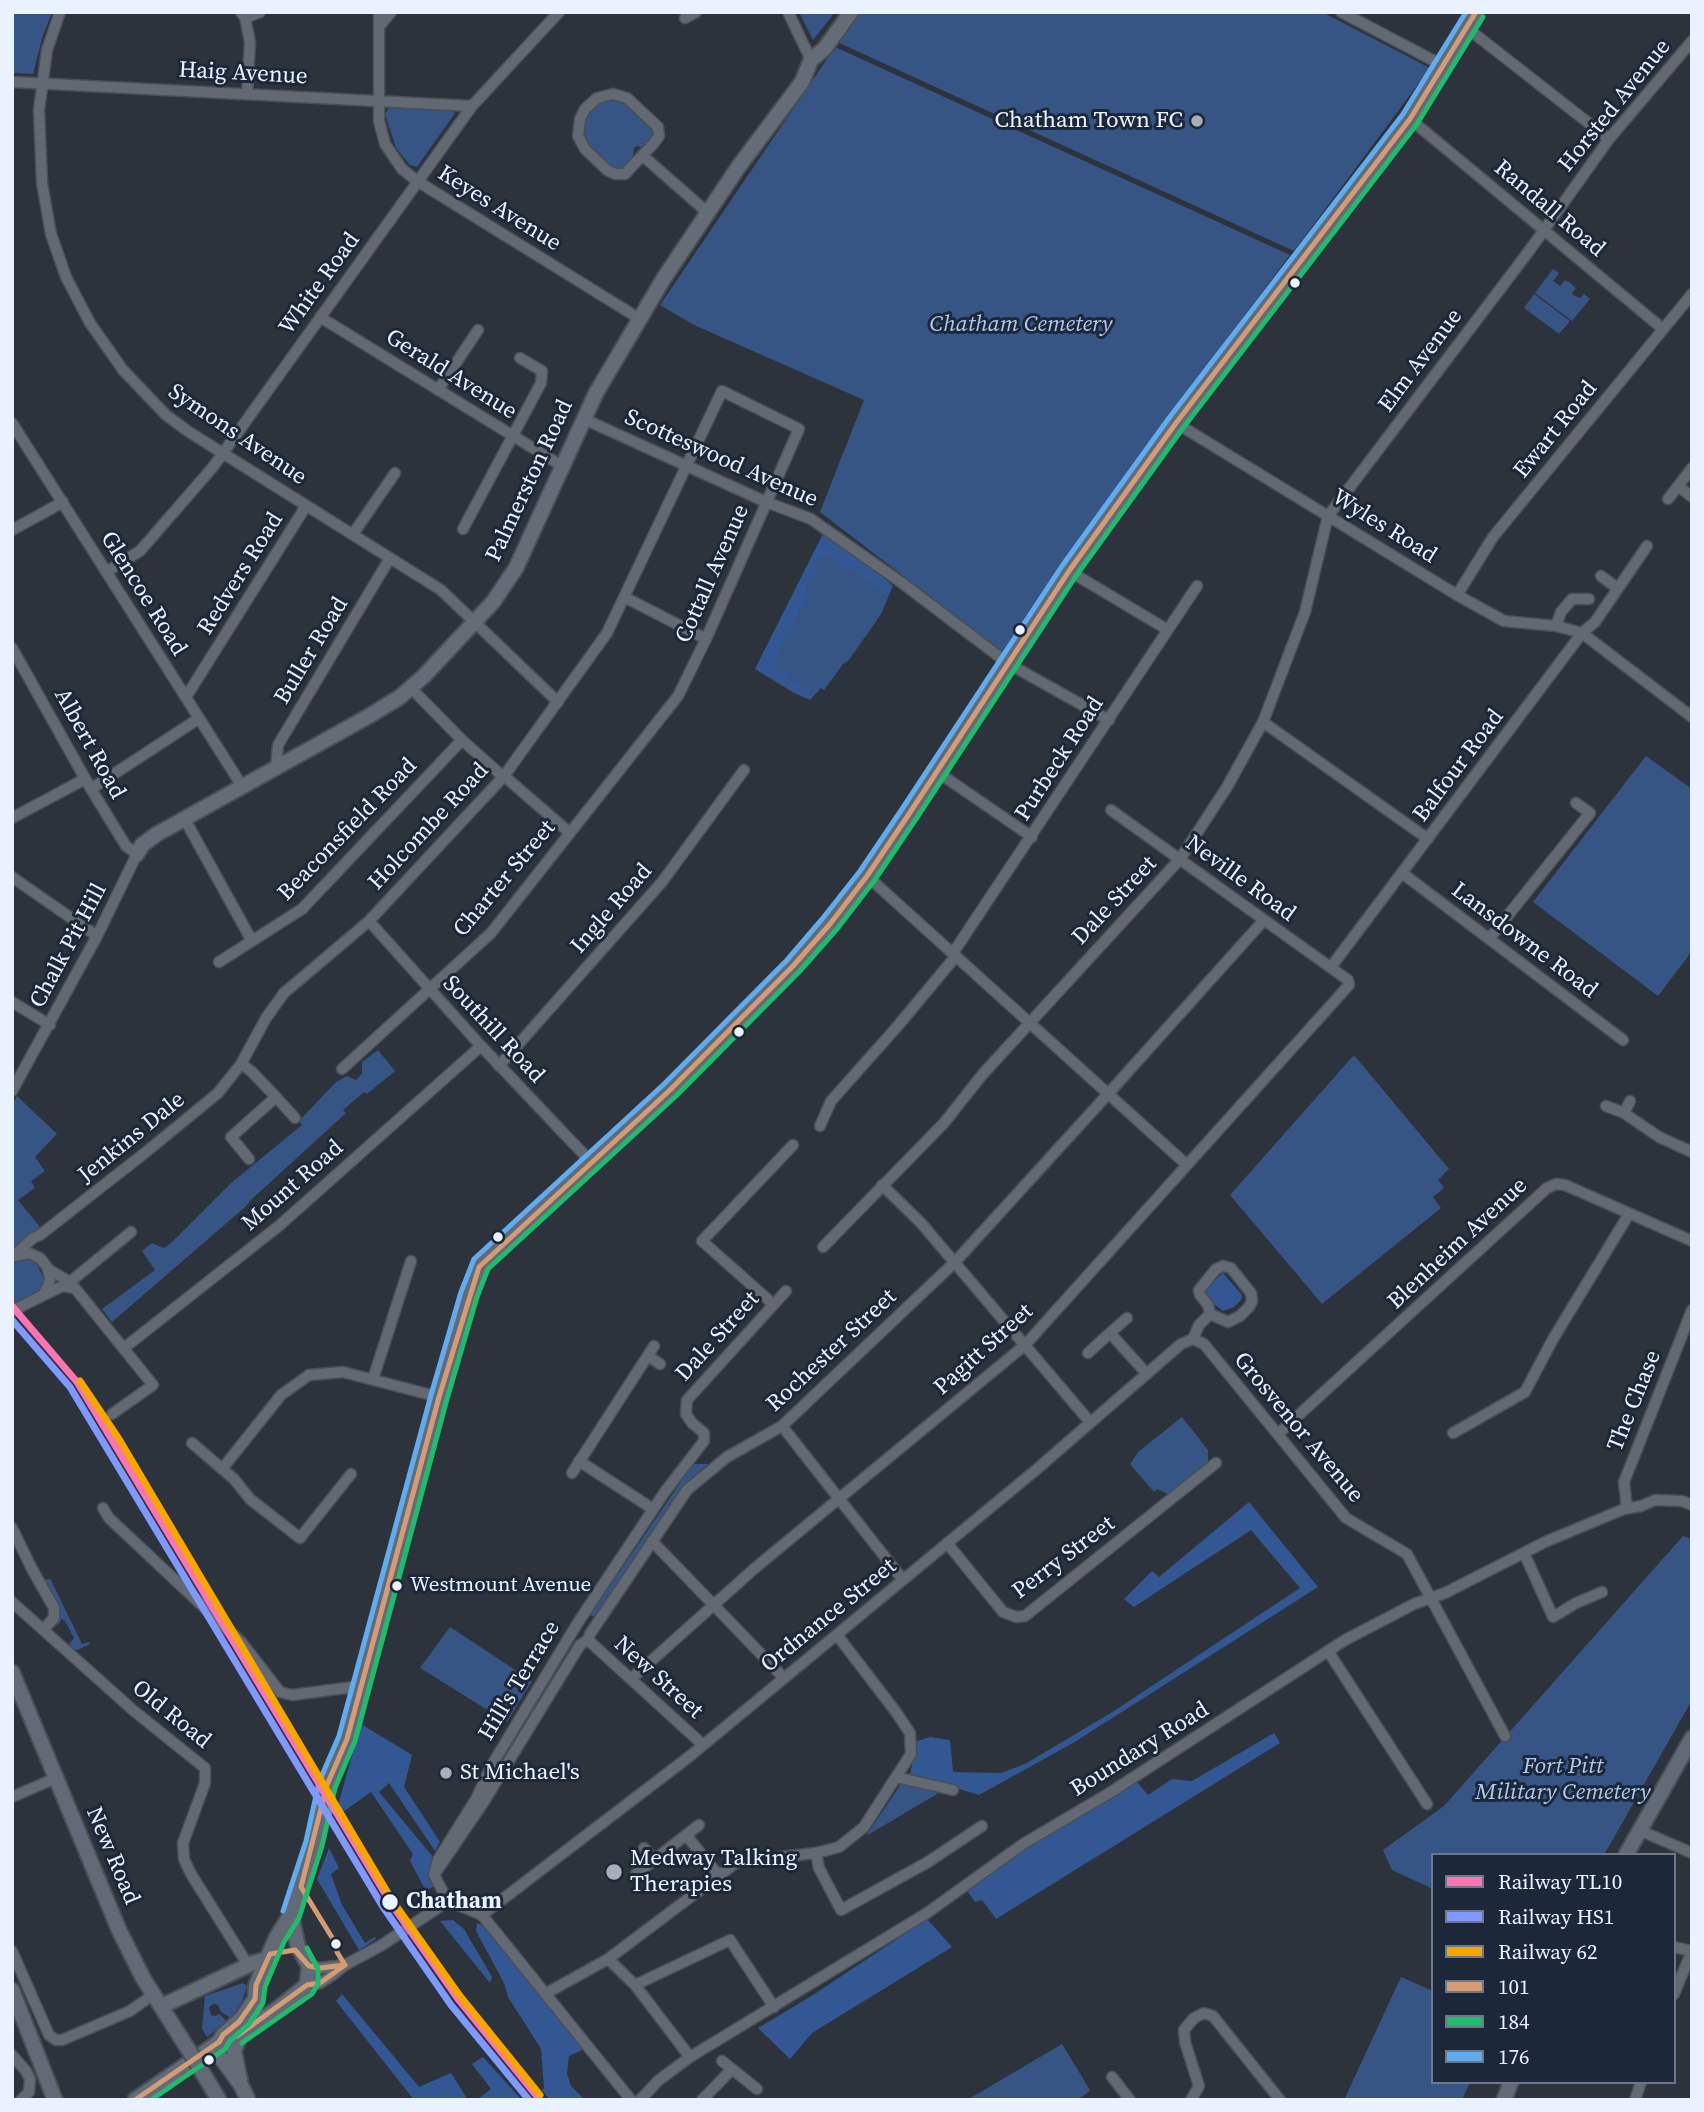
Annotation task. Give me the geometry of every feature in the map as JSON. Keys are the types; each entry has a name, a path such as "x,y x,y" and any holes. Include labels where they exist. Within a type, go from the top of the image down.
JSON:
{"main road":[{"path":"135,2100 216,2044 242,2018 256,1992 279,1932 291,1914 312,1850 327,1785 347,1738 439,1398 469,1294 481,1264 670,1090 793,966 830,924 867,876 1069,570 1176,423 1410,119 1476,12"},
{"name":"New Road","path":"12,1672 118,1930 135,1964 219,2100"},
{"path":"1627,1853 1692,1738"},
{"path":"216,2044 228,2042 242,2033 307,1985 309,1966 299,1952 291,1914"},
{"path":"269,1957 288,1950 299,1952"},
{"path":"12,1990 55,2099"},
{"path":"256,1992 269,2007 277,2009"}],"street":[{"name":"Symons Avenue","path":"60,12 47,50 39,110 42,183 51,234 66,277 90,323 123,370 166,415 441,590 558,702"},
{"path":"247,94 250,42 243,15 260,12"},
{"name":"Keyes Avenue","path":"379,12 379,121 385,144 402,169 417,181 640,319"},
{"path":"379,27 391,12"},
{"name":"White Road","path":"106,572 145,546 206,476 472,106 559,12"},
{"path":"685,18 696,12"},
{"path":"788,12 811,60"},
{"name":"Palmerston Road","path":"137,854 149,839 184,818 382,709 411,688 475,622 510,580 584,418 664,278 707,212 795,91 811,60 825,48 851,12"},
{"path":"1341,12 1444,66"},
{"path":"1467,28 1609,139"},
{"name":"Horsted Avenue","path":"1545,229 1609,139 1692,41"},
{"name":"Haig Avenue","path":"12,82 472,106"},
{"path":"613,94 627,98 658,127 659,136 643,156 625,174 615,174 607,170 585,149 578,136 580,119 585,109 604,95 613,94"},
{"name":"Randall Road","path":"1410,119 1663,329"},
{"path":"643,156 707,212"},
{"name":"Elm Avenue","path":"1328,516 1545,229"},
{"name":"Ewart Road","path":"1457,595 1493,537 1692,294"},
{"name":"Gerald Avenue","path":"320,317 562,466"},
{"path":"438,390 478,330"},
{"path":"463,529 541,383 542,371 520,358"},
{"name":"Cottall Avenue","path":"678,696 799,429 722,391"},
{"name":"Holcombe Road","path":"241,1064 266,1018 284,993 369,921 502,775 607,634 722,391"},
{"name":"Scotteswood Avenue","path":"584,418 766,502 811,519 909,588 1009,664 1109,720"},
{"name":"Glencoe Road","path":"12,423 242,786"},
{"name":"Wyles Road","path":"1176,423 1457,595 1506,622 1556,626 1582,633"},
{"path":"1668,499 1692,468"},
{"path":"353,534 395,473"},
{"path":"1678,486 1692,497"},
{"path":"12,530 63,502"},
{"name":"Redvers Road","path":"186,697 306,506"},
{"name":"Dale Street","path":"823,1247 944,1123 982,1075 1180,859 1227,787 1263,722 1305,612 1328,516"},
{"name":"Balfour Road","path":"1331,967 1582,633 1595,622 1647,547"},
{"name":"Buller Road","path":"276,768 278,745 390,558"},
{"path":"1069,570 1168,630"},
{"path":"1601,576 1617,588"},
{"name":"Purbeck Road","path":"820,1126 831,1101 896,1028 954,954 1197,586"},
{"path":"626,598 706,639"},
{"path":"1556,626 1561,612 1572,599 1590,599"},
{"path":"1582,633 1692,717"},
{"name":"Albert Road","path":"12,648 91,789 126,846 137,854"},
{"path":"411,688 462,740 570,833"},
{"name":"Charter Street","path":"341,1069 491,933 678,696"},
{"path":"91,789 198,719"},
{"path":"1263,722 1428,839"},
{"name":"Beaconsfield Road","path":"219,962 302,909 462,740"},
{"name":"Ingle Road","path":"499,1066 663,883 744,770"},
{"path":"936,771 1032,837"},
{"path":"12,818 85,779"},
{"path":"1489,939 1590,813 1576,803"},
{"name":"Neville Road","path":"1111,810 1348,979"},
{"path":"184,818 252,941"},
{"name":"Chalk Pit Hill","path":"12,1091 97,936 137,854"},
{"name":"Lansdowne Road","path":"1402,873 1623,1040"},
{"path":"867,876 1187,1165"},
{"path":"12,877 97,936"},
{"name":"Rochester Street","path":"434,1875 483,1802 580,1645 589,1640 590,1634 681,1497 727,1457 782,1426 955,1262 1264,920"},
{"name":"Southill Road","path":"369,921 428,989 592,1163"},
{"name":"Pagitt Street","path":"632,1678 755,1568 1025,1345 1347,989 1350,983 1348,979"},
{"path":"12,1002 50,1025"},
{"name":"Mount Road","path":"124,1348 280,1225 481,1046"},
{"path":"241,1064 251,1071 295,1118"},
{"name":"Jenkins Dale","path":"14,1255 207,1102 241,1064"},
{"path":"248,1159 231,1137 276,1097"},
{"path":"1625,1113 1630,1101"},
{"path":"1606,1106 1625,1113 1658,1137 1691,1149"},
{"path":"774,1304 702,1241 793,1145"},
{"name":"Blenheim Avenue","path":"1278,1434 1547,1188 1556,1184 1565,1185 1692,1241"},
{"path":"882,1185 921,1223 1090,1422"},
{"path":"1453,1433 1525,1392 1553,1339 1629,1214"},
{"path":"12,1311 44,1294 72,1285 131,1232"},
{"path":"40,1235 37,1250 48,1269 72,1285 92,1306 153,1385 112,1414"},
{"path":"14,1255 32,1254 40,1258"},
{"path":"373,1379 411,1261"},
{"path":"1223,1266 1231,1268 1251,1293 1252,1301 1240,1316 1228,1322 1210,1314 1199,1290 1216,1269 1223,1266"},
{"path":"44,1294 49,1283 48,1269"},
{"name":"Dale Street","path":"701,1445 705,1435 687,1416 687,1401 786,1291"},
{"name":"The Chase","path":"1628,1508 1623,1482 1692,1310"},
{"path":"1193,1339 1199,1325 1210,1314"},
{"path":"1088,1353 1127,1318"},
{"path":"1110,1333 1146,1374"},
{"name":"Grosvenor Avenue","path":"1193,1339 1204,1344 1346,1518 1406,1552 1506,1736"},
{"name":"Ordnance Street","path":"482,1915 785,1678 1184,1342 1193,1339"},
{"path":"572,1473 654,1346"},
{"path":"648,1356 660,1364"},
{"path":"222,1469 281,1395 301,1379 314,1373 336,1372 373,1379 439,1398"},
{"path":"782,1426 903,1580"},
{"path":"192,1443 234,1479 250,1499 300,1538 351,1474"},
{"name":"Hill's Terrace","path":"434,1875 438,1860 584,1613 653,1509 701,1445"},
{"path":"579,1461 653,1509"},
{"name":"Perry Street","path":"947,1543 1003,1612 1016,1617 1025,1616 1216,1463"},
{"name":"Boundary Road","path":"640,2100 662,2077 691,2057 927,1913 1024,1844 1255,1701 1328,1651 1410,1606 1454,1589 1524,1553 1628,1508 1662,1500 1682,1501 1692,1505"},
{"path":"103,1508 109,1518 242,1643 279,1691 292,1695 361,1686"},
{"path":"12,1528 54,1608 54,1618 43,1630"},
{"path":"652,1541 785,1678"},
{"path":"1524,1553 1553,1617 1602,1592"},
{"name":"Old Road","path":"12,1602 134,1711 203,1766 206,1781 183,1845 187,1867 248,1965"},
{"path":"545,1994 608,1959 737,1862 816,1853 839,1847 864,1827 911,1755 910,1732 837,1635"},
{"name":"New Street","path":"589,1640 702,1744"},
{"path":"1328,1651 1427,1804"},
{"path":"896,1777 953,1790"},
{"path":"12,1797 55,1778"},
{"path":"636,1874 699,1825"},
{"path":"816,1853 819,1868 841,1910 928,1862 982,1826"},
{"path":"1641,1831 1692,1853"},
{"path":"686,1835 719,1875"},
{"path":"644,1848 654,1859"},
{"path":"434,1875 448,1901 482,1915 631,2100"},
{"path":"307,1985 320,1983 448,1901"},
{"path":"635,1985 730,1940 774,2007"},
{"path":"12,1951 49,2035 57,2040 158,2000 215,1983 269,1957"},
{"path":"1676,1989 1692,1951"},
{"path":"608,1959 635,1985 691,2057"},
{"path":"309,1966 320,1968 345,1965"},
{"path":"231,1973 249,1977 256,1992"},
{"path":"1191,2100 1199,2086 1185,2042 1184,2030 1194,2018 1204,2013 1213,2016 1280,2100"},
{"path":"241,2085 234,2051 242,2033"},
{"path":"216,2044 248,2100"},
{"path":"12,2055 28,2074 28,2093 21,2100"},
{"path":"722,2061 757,2089"},
{"path":"702,2100 732,2069"},
{"path":"1112,2077 1130,2100"}],"green space":[{"path":"12,12 52,12 33,74 12,73"},
{"path":"799,12 835,12 813,40"},
{"path":"857,12 1322,12 1430,68 1294,251 835,41"},
{"name":"Chatham Cemetery","path":"835,47 1290,255 1059,568 1005,654 820,512 864,400 694,325 660,305"},
{"path":"616,98 626,101 653,127 654,134 645,148 634,148 635,159 620,170 609,166 586,144 583,135 586,113 598,102"},
{"path":"389,108 451,110 455,113 417,167 410,165 396,148 385,114"},
{"path":"1553,269 1559,273 1553,281 1560,286 1565,280 1576,288 1572,293 1575,296 1581,298 1584,294 1590,299 1572,321 1535,293"},
{"path":"1534,294 1570,321 1559,334 1524,308"},
{"path":"824,532 893,586 881,614 849,660 824,690 821,688 810,700 755,669"},
{"path":"1646,756 1692,789 1692,951 1658,996 1533,902"},
{"path":"378,1050 395,1071 343,1110 346,1113 244,1208 112,1322 102,1309 155,1270 142,1251 152,1243 164,1248 171,1243 231,1183 302,1125 299,1121 336,1082 347,1076 356,1080 362,1074 362,1062"},
{"path":"1354,1055 1449,1169 1438,1180 1444,1188 1433,1197 1441,1208 1322,1304 1230,1195"},
{"path":"17,1096 57,1134 35,1157 45,1171 31,1181 35,1188 18,1200 40,1227 12,1249 12,1104"},
{"path":"20,1258 32,1260 37,1264 44,1279 38,1294 17,1305 12,1300 12,1262"},
{"path":"1182,1417 1208,1450 1208,1462 1198,1473 1168,1494 1157,1489 1154,1492 1130,1464 1138,1452"},
{"path":"693,1464 708,1464 691,1479 672,1503 594,1617 590,1615"},
{"name":"Fort Pitt Military Cemetery","path":"1683,1536 1692,1539 1692,1700 1605,1853 1431,1853 1431,1888 1392,1870 1383,1850 1444,1806"},
{"path":"48,1574 82,1644 90,1644 74,1649 69,1644 74,1638 65,1621 62,1619 58,1625 55,1623 58,1607 43,1580 50,1579"},
{"path":"450,1627 532,1681 507,1722 420,1668"},
{"path":"903,1781 942,1791 866,1836"},
{"path":"1401,1977 1431,1990 1431,2084 1469,2084 1462,2100 1344,2100"},
{"path":"243,1983 247,1986 242,2002 231,2018 221,2012 218,2005 209,2007 211,2015 220,2014 227,2022 207,2037 202,2029 205,1996"},
{"path":"1062,2044 1090,2090 1076,2100 967,2100"}],"shaded area":[{"path":"824,532 889,582 890,588 887,594 881,592 837,561 828,557 817,559 816,573 806,584 804,605 799,607 797,621 778,648 780,656 776,661 777,669 785,671 792,679 811,690 808,699 755,669"},
{"path":"1223,1273 1242,1295 1234,1307 1223,1311 1210,1301 1205,1292"},
{"path":"1249,1502 1318,1587 1073,1743 979,1795 910,1774 917,1741 930,1737 950,1740 953,1772 1001,1773 1025,1764 1114,1711 1300,1588 1251,1530 1134,1607 1124,1599 1152,1571 1159,1577"},
{"path":"361,1724 412,1755 404,1787 440,1842 435,1851 389,1783 379,1792 433,1857 430,1871 437,1884 426,1891 410,1861 413,1854 371,1792 343,1812 338,1805"},
{"path":"1274,1733 1280,1743 996,1919 982,1900 975,1902 967,1890 1023,1851 1136,1781 1148,1795 1172,1779 1192,1781"},
{"path":"329,1848 339,1868 331,1874 342,1905 365,1943 375,1937 376,1939 359,1950 317,1879"},
{"path":"927,1919 952,1947 812,2033 790,2059 758,2028 813,1995"},
{"path":"453,1920 464,1929 492,1977 490,1983 440,1921"},
{"path":"477,1923 485,1926 586,2048 569,2056 567,2074 571,2086 585,2100 550,2100 542,2090 541,2049 508,1997 504,1983 476,1931"},
{"path":"342,1994 419,2087 451,2073 468,2100 414,2100 336,2001"},
{"path":"483,2057 522,2100 477,2100 491,2089 472,2064"}],"rail line":[{"name":"TL10","path":"12,1306 77,1382 390,1902 458,1999 540,2100"},
{"name":"HS1","path":"12,1320 70,1387 383,1907 451,2005 529,2100"},
{"name":"62","path":"80,1381 119,1439 392,1900 460,1996 540,2095"}],"transit line":[{"name":"176","path":"283,1911 306,1841 319,1782 339,1736 431,1395 461,1292 474,1259 664,1084 787,960 823,918 860,871 1062,566 1169,418 1403,114 1466,12"},
{"name":"101","path":"345,1965 337,1952 336,1944 301,1887 327,1785 347,1739 439,1397 479,1267 670,1090 793,966 830,924 909,814 1069,571 1176,423 1410,119 1476,12"},
{"name":"184","path":"151,2100 225,2049 249,2024 263,2003 265,1987 284,1942 299,1918 322,1846 335,1788 355,1741 447,1399 488,1269 676,1096 799,972 837,929 916,819 1076,576 1183,428 1417,124 1483,17"},
{"name":"184","path":"242,2043 312,1994 318,1984 318,1969 307,1948"},
{"name":"101","path":"135,2100 219,2042 223,2035 239,2022 255,1999 256,1985 270,1954 295,1950 309,1966 320,1968 345,1965"},
{"name":"101","path":"237,2036 307,1985 320,1983 345,1965"}],"place":[{"name":"Chatham Town FC","path":"1197,121"},
{"name":"Westmount Avenue","path":"397,1586"},
{"name":"St Michael's","path":"446,1773"},
{"name":"Medway Talking Therapies","path":"614,1872"},
{"name":"Chatham","path":"390,1902"}]}
